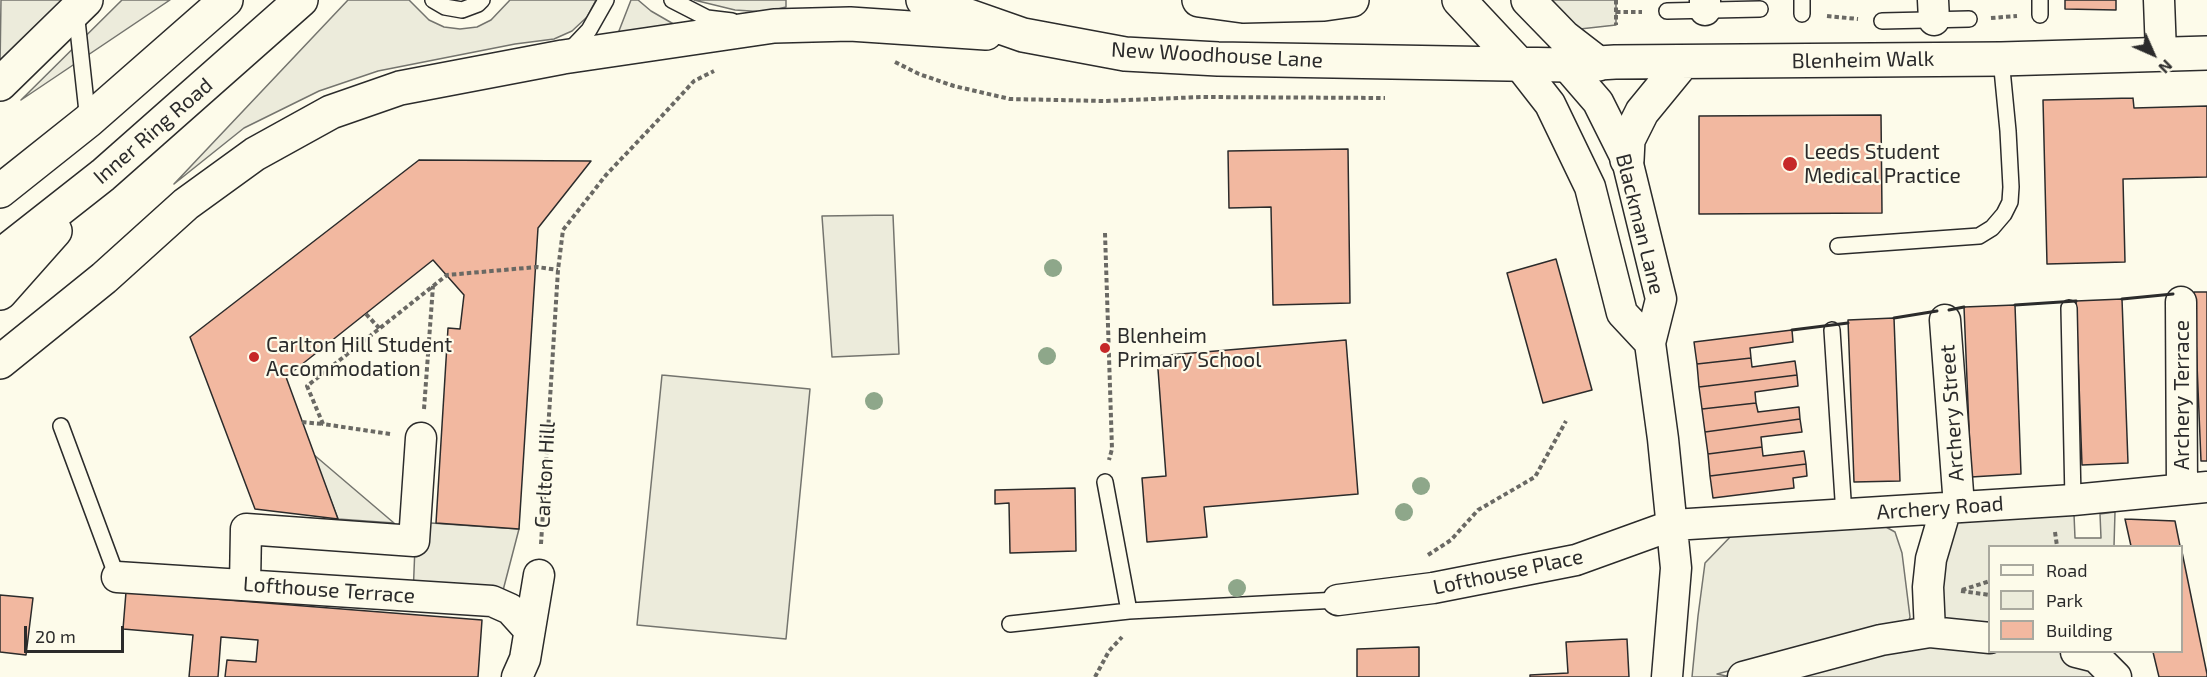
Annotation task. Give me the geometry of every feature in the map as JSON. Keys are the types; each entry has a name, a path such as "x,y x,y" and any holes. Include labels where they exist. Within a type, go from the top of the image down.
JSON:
{"highway":[{"path":"1,189 88,121 226,0"},
{"name":"Inner Ring Road","path":"0,256 103,174 301,0"},
{"name":"New Woodhouse Lane","path":"923,0 1023,35 1125,54 1218,58 1518,63"},
{"path":"1199,0 1243,6 1336,1"},
{"name":"Blackman Lane","path":"1459,0 1518,63"},
{"name":"Blackman Lane","path":"1507,0 1566,65"},
{"path":"1528,0 1564,37 1599,64"},
{"path":"0,84 80,5"},
{"path":"0,362 104,278 186,204 255,154 331,112 400,88 563,57 774,26 850,24 1023,35"},
{"name":"Blenheim Walk","path":"1518,63 1566,65 1615,62 2001,59 2207,53"},
{"path":"1627,160 1628,140 1642,112 1683,62"},
{"path":"0,293 103,174"}],"street":[{"path":"2159,0 2161,53"},
{"name":"Blackman Lane","path":"1518,63 1550,104 1590,187 1622,313 1650,343"},
{"name":"Blackman Lane","path":"1566,65 1598,102 1627,160 1661,299 1650,343 1673,525 1676,568 1667,677"},
{"name":"Archery Terrace","path":"2181,302 2195,488"},
{"name":"Archery Street","path":"1945,320 1953,507"},
{"path":"245,585 246,529 414,541 421,438"},
{"name":"Archery Road","path":"1673,525 2073,500 2195,488"},
{"path":"1930,632 1928,587 1930,559 1953,507"},
{"name":"Lofthouse Place","path":"1338,600 1433,588 1576,560 1673,525"},
{"path":"517,677 525,659 539,575"},
{"name":"Lofthouse Terrace","path":"117,577 492,601 510,609 529,630"},
{"path":"1743,677 1881,640 1930,632 1988,638"},
{"path":"2083,653 2096,657 2116,677"}],"lane":[{"path":"432,0 445,7 462,10 482,0"},
{"path":"563,57 589,30 606,0"},
{"path":"672,0 707,18 774,26"},
{"path":"80,5 88,121"},
{"path":"1667,11 1705,5 1760,9"},
{"path":"1882,21 1934,10 1969,19"},
{"path":"1838,246 1979,236 1992,228 2004,214 2010,202 2011,187 2001,59"},
{"path":"2069,308 2073,500"},
{"path":"1832,330 1844,514"},
{"path":"61,426 117,577"},
{"path":"1105,482 1129,611"},
{"path":"1010,624 1129,611 1338,600"}],"path":[{"path":"1616,0 1616,25"},
{"name":"Carlton Hill","path":"539,575 558,270 563,230 606,175 694,81 723,66"},
{"path":"1105,233 1112,449 1105,482"},
{"path":"322,424 307,386 447,275 537,267 558,270"},
{"path":"302,422 421,438 433,286"},
{"path":"366,314 380,328"},
{"path":"1426,556 1450,540 1478,510 1535,477 1566,421"},
{"path":"1960,591 1988,581"},
{"path":"1095,677 1109,651 1148,610"}],"green space":[{"path":"1,0 72,0 0,69"},
{"path":"122,0 170,0 21,100"},
{"path":"348,0 409,0 429,20 444,27 460,29 477,27 491,20 510,0 596,0 587,17 572,31 554,39 515,44 378,71 319,91 244,128 174,184"},
{"path":"631,0 638,0 651,11 677,26 617,36"},
{"path":"694,0 786,0 786,7 766,12 735,10"},
{"path":"1535,0 1616,0 1616,25 1562,31"},
{"path":"893,215 899,354 832,357 822,216"},
{"path":"662,375 810,389 786,639 637,625"},
{"path":"313,454 394,523 338,519"},
{"path":"2115,512 2114,545 1988,545 1988,622 1982,628 1938,620 1947,518 2074,514 2075,538 2101,538 2100,514"},
{"path":"416,522 519,529 500,602 413,596"},
{"path":"1877,522 1895,532 1902,553 1910,617 1908,623 1717,674 1731,677 1692,677 1705,563 1733,534"},
{"path":"1931,636 1988,653 2067,653 2113,677 1761,677"}],"building":[{"path":"2065,0 2116,0 2116,10 2065,9"},
{"path":"2133,98 2134,108 2207,106 2207,177 2123,179 2125,262 2047,264 2043,100"},
{"name":"Leeds Student Medical Practice","path":"1881,115 1882,213 1699,214 1699,116"},
{"path":"1348,149 1350,303 1273,305 1271,207 1229,208 1228,151"},
{"name":"Carlton Hill Student Accommodation","path":"419,160 591,161 538,228 519,529 436,523 448,328 460,329 464,295 433,260 286,377 338,519 255,509 190,337"},
{"path":"1556,259 1592,390 1543,403 1507,273"},
{"path":"2194,292 2207,292 2207,461 2201,461"},
{"path":"2122,299 2128,463 2082,465 2076,301"},
{"path":"2015,305 2021,474 1971,477 1964,307"},
{"path":"1894,318 1900,481 1854,482 1848,320"},
{"path":"1792,330 1793,342 1750,348 1751,358 1697,364 1694,342"},
{"path":"1346,340 1358,494 1204,507 1207,537 1147,542 1142,478 1166,476 1157,356"},
{"path":"1751,358 1752,367 1795,361 1797,375 1699,387 1697,364"},
{"path":"1797,375 1798,386 1755,392 1756,403 1702,409 1699,387"},
{"path":"1756,403 1758,412 1799,407 1800,419 1705,432 1702,409"},
{"path":"1800,419 1802,432 1761,437 1762,447 1708,454 1705,432"},
{"path":"1762,447 1763,456 1804,451 1806,464 1710,476 1708,454"},
{"path":"1806,464 1807,476 1793,478 1794,488 1713,498 1710,476"},
{"path":"1075,488 1076,551 1010,553 1009,503 995,504 995,490"},
{"path":"2125,519 2175,521 2180,545 2131,545"},
{"path":"2183,557 2207,677 2159,677 2153,653 2183,653"},
{"path":"126,592 482,620 478,677 225,677 227,660 256,662 258,640 221,637 218,677 189,677 193,635 123,629"},
{"path":"0,595 33,598 26,655 0,652"},
{"path":"1627,639 1629,677 1530,677 1530,675 1568,673 1566,642"},
{"path":"1419,647 1419,677 1357,677 1357,649"}],"wall":[{"path":"2122,299 2173,294"},
{"path":"2015,305 2076,301"},
{"path":"1949,310 1964,307"},
{"path":"1894,318 1937,311"},
{"path":"1792,330 1848,323"}],"place":[{"name":"Leeds Student Medical Practice","path":"1790,164"},
{"name":"Blenheim Primary School","path":"1105,348"},
{"name":"Carlton Hill Student Accommodation","path":"254,357"}]}
